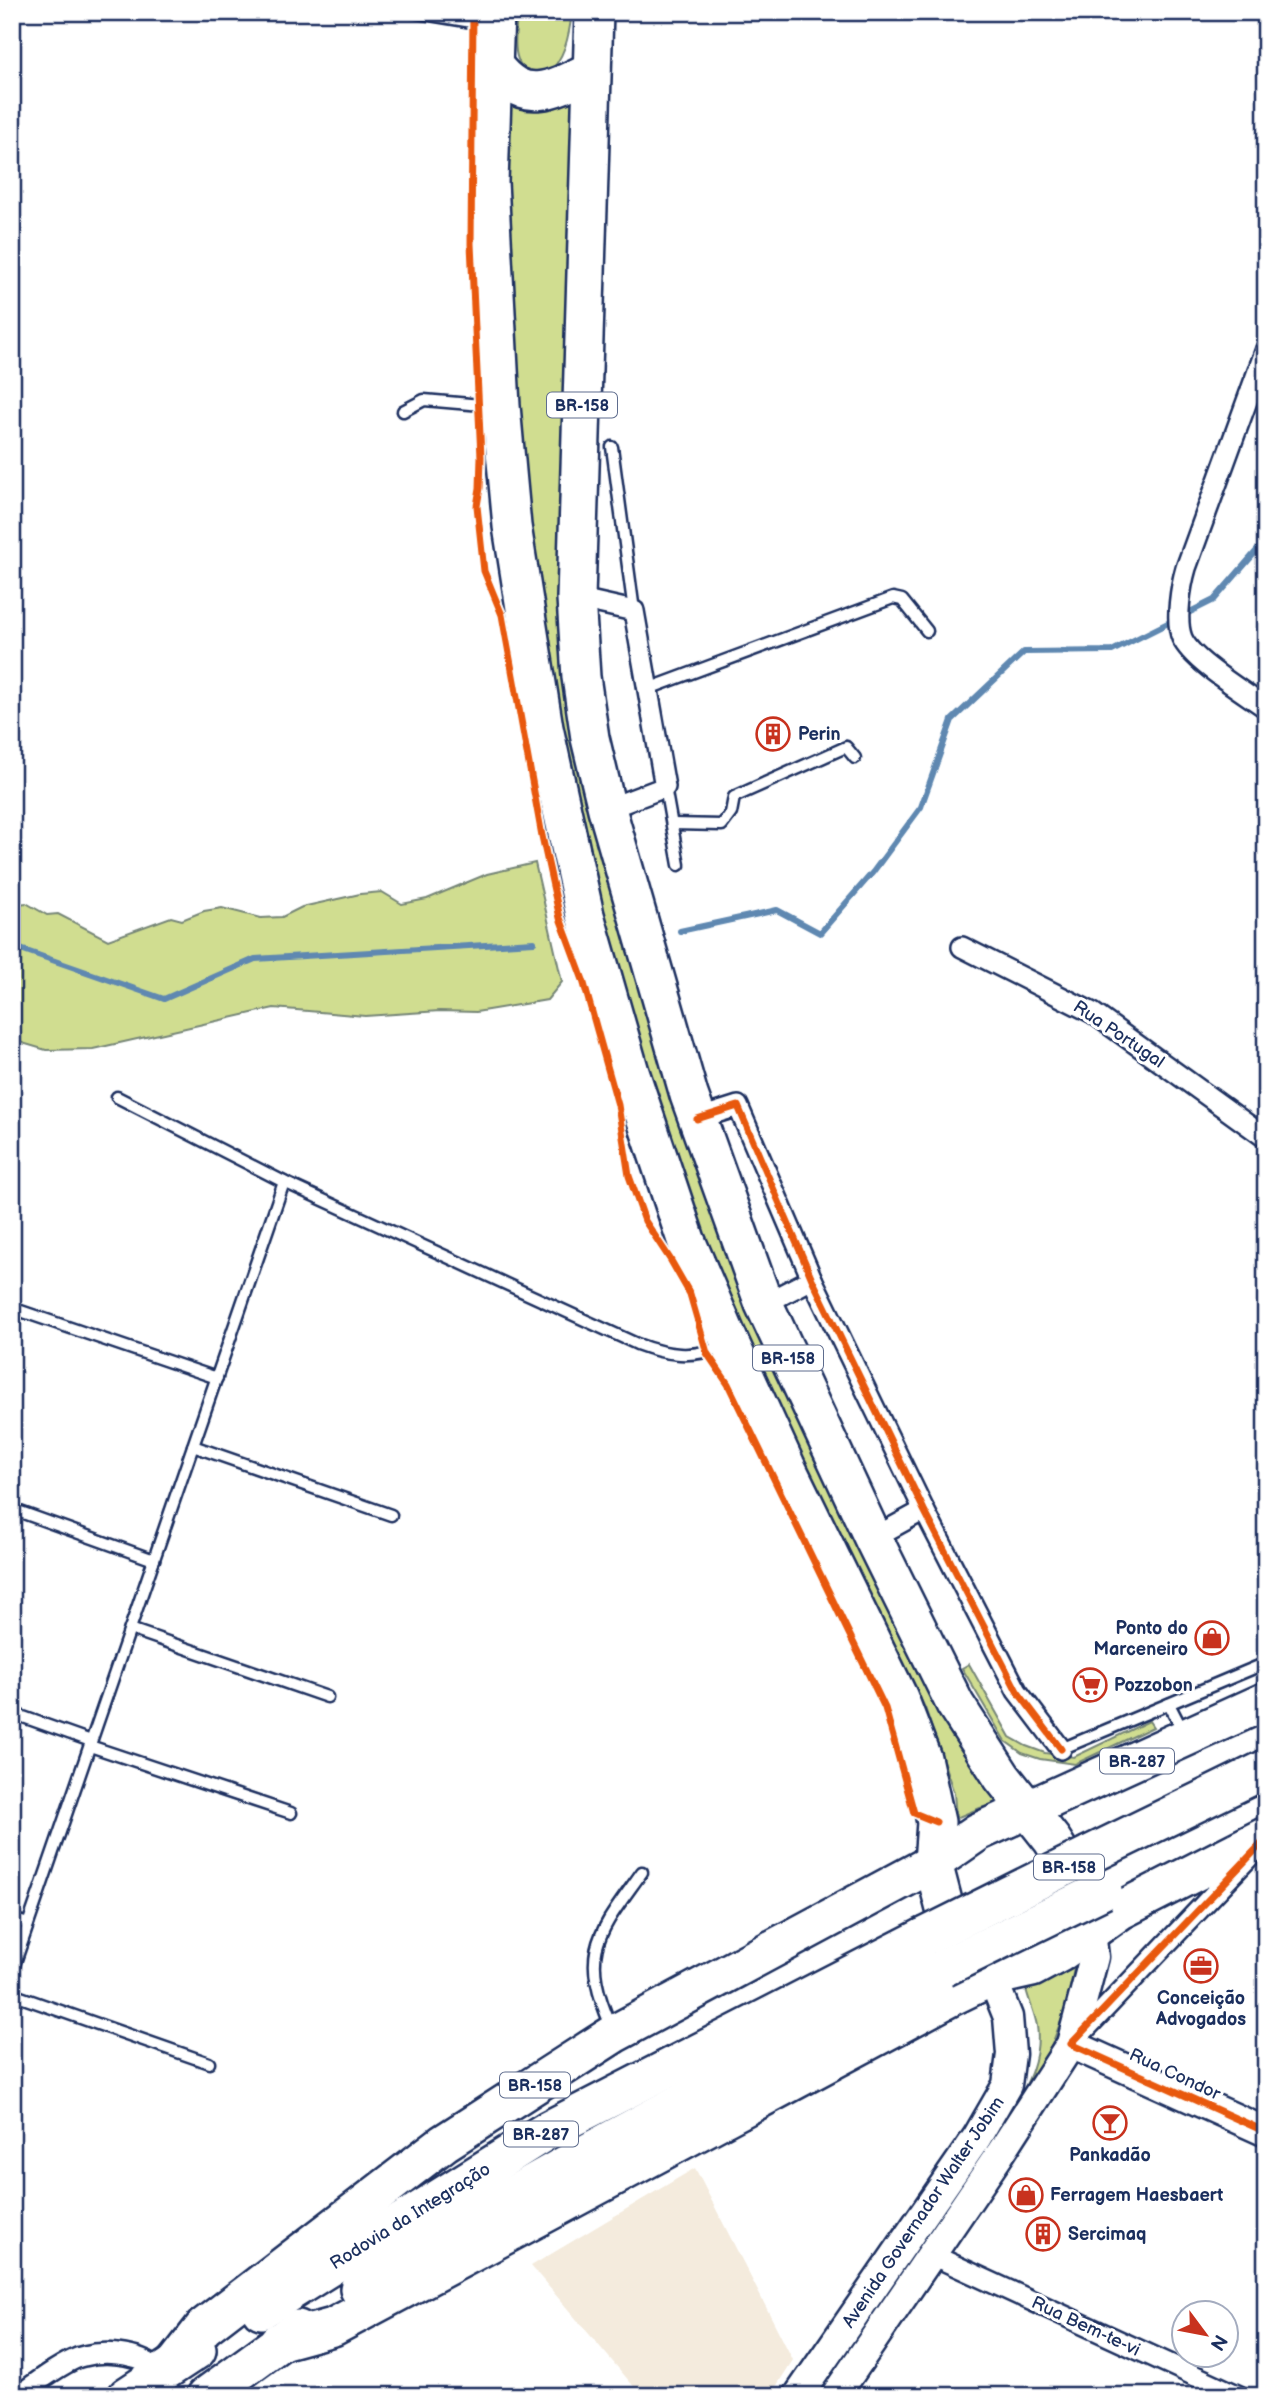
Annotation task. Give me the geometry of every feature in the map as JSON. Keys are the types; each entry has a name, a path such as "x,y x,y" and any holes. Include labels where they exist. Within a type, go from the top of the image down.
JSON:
{"highway":[{"name":"BR-158","path":"594,12 576,598 583,690 590,738 607,809 697,1119 764,1304 873,1538 956,1704 1027,1811 1052,1840 1078,1881 1091,1914 1091,1931"},
{"name":"BR-158","path":"168,2368 204,2328 444,2143 614,2034 933,1863 936,1822 922,1758 899,1698 786,1466 730,1343 682,1227 630,1072 585,915 544,728 512,526 500,406 489,182 495,15"},
{"path":"494,66 505,82 527,90 544,92 592,70"},
{"name":"BR-287","path":"933,1863 978,1832 1266,1701"},
{"name":"Rodovia da Integração","path":"127,2396 548,2130 924,1937 1266,1769"},
{"name":"Rodovia da Integração","path":"206,2396 278,2342 420,2249 556,2168 943,1968 1266,1810"},
{"path":"278,2342 333,2327 992,1977 1032,1968 1060,1953 1121,1910 1266,1838"},
{"path":"933,1863 951,1932 969,1962 992,1977"}],"main road":[{"name":"Avenida Governador Walter Jobim","path":"835,2396 932,2256 1071,2044 1094,1958 1091,1931"},
{"name":"Avenida Governador Walter Jobim","path":"797,2396 977,2137 1007,2085 1012,2054 1007,2017 992,1977"},
{"name":"Rua Condor","path":"1071,2044 1266,2132"}],"street":[{"path":"1266,349 1186,568 1179,600 1181,637 1195,656 1266,708"},
{"path":"576,598 634,611 665,787 607,809"},
{"name":"Rua Portugal","path":"962,947 1093,1013 1266,1138"},
{"path":"697,1119 738,1105 812,1279 924,1510 1017,1691 1060,1749"},
{"path":"764,1304 812,1279"},
{"path":"873,1538 924,1510"},
{"name":"Avenida Governador Walter Jobim","path":"1071,2044 1266,1838"},
{"name":"Rua Bem-te-vi","path":"932,2256 1239,2396"},
{"path":"18,2396 82,2356 121,2354 168,2368"}],"lane":[{"path":"412,12 472,22 495,15"},
{"path":"403,411 424,400 500,406"},
{"path":"612,447 634,611"},
{"path":"648,689 893,598 902,600 927,631"},
{"path":"672,824 722,825 731,813 734,797 846,747 855,758"},
{"path":"665,787 679,865"},
{"path":"117,1097 284,1182 637,1344 662,1353 689,1355 707,1353 730,1343"},
{"path":"12,1971 284,1182"},
{"path":"12,1308 217,1378"},
{"path":"193,1446 391,1515"},
{"path":"12,1509 154,1560"},
{"path":"130,1629 327,1697"},
{"path":"1060,1749 1266,1663"},
{"path":"1168,1704 1186,1738"},
{"path":"12,1713 91,1744 291,1814"},
{"path":"614,2034 603,2009 594,1975 595,1955 605,1924 642,1872"},
{"path":"12,1919 28,1924"},
{"path":"12,1994 209,2063"},
{"path":"254,2374 278,2342"}],"shaded area":[{"path":"695,2168 793,2360 770,2396 642,2396 531,2266"}],"green space":[{"path":"517,12 572,12 562,55 545,76 533,74 519,62 515,44"},
{"path":"575,93 567,545 648,1006 1000,1803 956,1818 954,1793 925,1708 785,1424 724,1291 682,1183 585,858 528,547 505,216 505,96 523,106 541,110 558,106"},
{"path":"535,863 562,982 547,1000 476,1012 440,1011 365,1016 274,1008 93,1049 46,1050 12,1040 12,905 26,903 47,915 58,914 108,940 171,917 182,920 204,911 222,908 261,918 282,917 302,907 382,892 402,904 427,899 487,874"},
{"path":"969,1664 1010,1737 1045,1753 1074,1757 1149,1721 1153,1727 1075,1764 1040,1759 1022,1753 1005,1741 962,1668"},
{"path":"1075,1963 1067,2005 1051,2047 1011,2115 1031,2073 1037,2050 1037,2026 1026,1989"}],"waterway":[{"path":"680,931 777,910 820,933 873,872 921,807 952,720 1024,652 1112,651 1214,600 1266,540"},
{"path":"12,946 164,999 255,959 534,942"}],"cycle path":[{"path":"473,12 471,244 481,457 477,506 484,571 502,615 542,836 560,918 583,980 618,1105 629,1176 645,1221 690,1294 707,1353 728,1384 885,1708 914,1813 936,1822"},
{"path":"697,1119 738,1106 812,1279 924,1510 1017,1691 1061,1749"},
{"path":"1266,1839 1071,2044 1266,2132"}],"place":[{"name":"Perin","path":"773,734"},
{"name":"Ponto do Marceneiro","path":"1212,1638"},
{"name":"Pozzobon","path":"1090,1685"},
{"name":"Conceição Advogados","path":"1201,1966"},
{"name":"Pankadão","path":"1110,2123"},
{"name":"Ferragem Haesbaert","path":"1026,2195"},
{"name":"Sercimaq","path":"1043,2234"}]}
